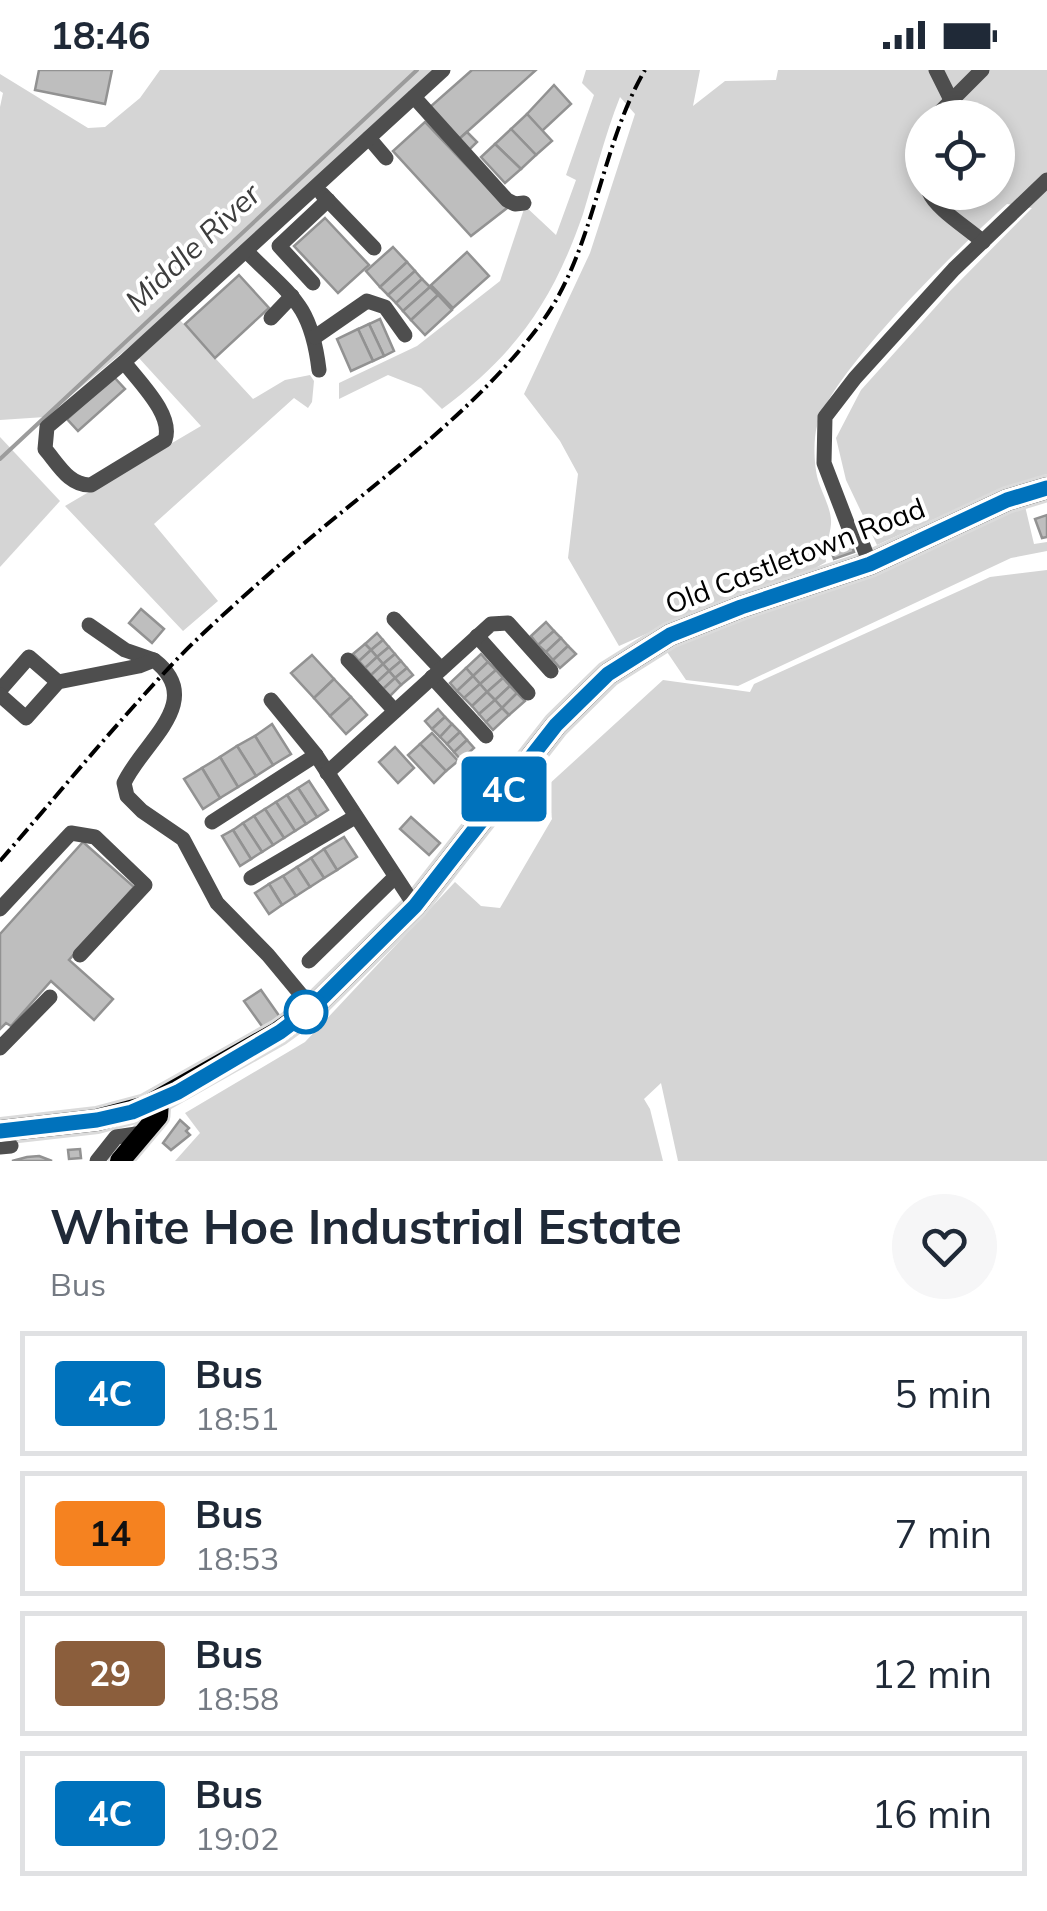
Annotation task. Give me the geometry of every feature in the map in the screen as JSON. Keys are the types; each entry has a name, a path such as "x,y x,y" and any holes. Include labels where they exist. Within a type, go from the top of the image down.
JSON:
{"highway":[{"name":"Old Castletown Road","path":"4,1141 159,1101 280,1032 312,1008 415,906 556,725 608,674 670,635 870,564 1007,500 1047,488"}],"main road":[{"path":"120,1161 158,1116 159,1101"}],"street":[{"path":"129,358 162,413 168,433 165,440 91,485 81,485 70,480 44,449 48,427 129,358 443,70"},
{"path":"936,70 951,100 982,70"},
{"path":"414,97 507,200 524,203"},
{"path":"369,138 386,158"},
{"path":"870,564 862,543 848,528 824,463 825,417 896,332 1047,180"},
{"path":"316,187 374,248"},
{"path":"313,283 279,246 328,200"},
{"path":"944,210 983,242"},
{"path":"273,226 285,240"},
{"path":"246,250 304,310 315,338 319,370"},
{"path":"270,318 292,296"},
{"path":"315,338 367,301 385,307 405,336"},
{"path":"394,619 486,736"},
{"path":"328,772 491,624 508,623 551,671"},
{"path":"89,625 126,650 154,660 167,670 178,690 156,738 132,765 124,783 128,796 183,839 217,903 312,1008"},
{"path":"477,636 528,693"},
{"path":"58,682 30,657 0,692 26,718 58,682 154,660"},
{"path":"348,660 394,711"},
{"path":"270,700 316,754 415,906"},
{"path":"212,822 316,754"},
{"path":"251,878 355,817"},
{"path":"0,909 71,833 95,837 145,884"},
{"path":"80,955 158,871"},
{"path":"309,961 396,877"},
{"path":"0,1048 50,997"},
{"path":"97,1161 116,1138 144,1133"}],"shaded area":[{"path":"160,70 432,70 170,313 45,417 0,420 0,74 88,128 105,127 140,98"},
{"path":"586,70 700,70 693,106 725,81 776,80 778,70 1047,70 1047,474 992,493 877,545 846,480 836,438 861,390 1032,208 1015,205 1015,100 905,100 905,210 1001,210 900,310 827,403 817,426 815,446 817,474 831,519 826,562 807,573 727,598 619,646 568,558 578,474 560,441 524,394 590,253 635,114 620,97 583,214 559,273 529,324 491,368 442,409 421,388 388,375 339,399 339,383 417,346 500,281 525,206 556,235 576,180 566,175 594,95 582,83"},
{"path":"179,319 253,399 285,380 310,375 314,381 308,408 294,398 154,524 218,601 183,631 65,506 201,426 138,357"},
{"path":"0,437 60,501 0,567"},
{"path":"1025,506 1034,544 1047,542 1047,551 1011,558 738,686 686,680 663,646"},
{"path":"1047,570 1047,1161 678,1161 661,1083 644,1099 663,1161 175,1161 200,1133 185,1113 305,1042 455,882 481,906 500,908 552,819 547,786 663,680 750,692 754,684 990,577"}],"building":[{"path":"39,70 112,70 105,104 35,90"},
{"path":"472,70 536,70 459,139 430,107"},
{"path":"554,85 571,104 542,131 527,114"},
{"path":"527,114 552,141 536,155 511,129"},
{"path":"425,122 507,208 471,236 393,151"},
{"path":"511,129 536,155 521,169 495,144"},
{"path":"467,132 477,142 469,150 459,139"},
{"path":"495,144 521,169 505,183 481,157"},
{"path":"325,218 369,265 338,293 294,246"},
{"path":"393,247 407,262 380,287 366,271"},
{"path":"467,252 489,276 453,308 431,285"},
{"path":"407,262 415,271 388,295 380,287"},
{"path":"415,271 422,279 396,303 388,295"},
{"path":"239,275 269,308 215,358 185,324"},
{"path":"422,279 430,287 403,311 396,303"},
{"path":"430,287 438,295 411,320 403,311"},
{"path":"438,295 452,310 425,335 411,320"},
{"path":"380,319 394,351 384,356 369,324"},
{"path":"369,324 384,356 373,361 358,329"},
{"path":"358,329 373,361 351,371 337,339"},
{"path":"114,377 125,389 78,431 67,419"},
{"path":"1047,515 1047,537 1042,538 1035,519"},
{"path":"849,538 854,552 834,559 829,545"},
{"path":"141,609 164,629 152,643 129,623"},
{"path":"546,622 554,631 538,645 531,636"},
{"path":"554,631 561,638 546,652 538,645"},
{"path":"377,633 383,640 371,650 365,644"},
{"path":"561,638 568,646 553,660 546,652"},
{"path":"383,640 389,647 377,657 371,650"},
{"path":"365,644 371,650 359,661 353,654"},
{"path":"568,646 576,654 560,668 553,660"},
{"path":"389,647 395,654 383,664 377,657"},
{"path":"371,650 377,657 365,668 359,661"},
{"path":"395,654 401,661 389,671 383,664"},
{"path":"481,654 488,662 473,676 466,668"},
{"path":"312,655 334,679 314,698 291,673"},
{"path":"377,657 383,664 371,675 365,668"},
{"path":"401,661 407,668 395,678 389,671"},
{"path":"488,662 496,670 480,684 473,676"},
{"path":"383,664 389,671 377,682 371,675"},
{"path":"407,668 413,675 401,685 395,678"},
{"path":"466,668 473,676 457,691 450,683"},
{"path":"496,670 503,678 487,692 480,684"},
{"path":"389,671 395,678 383,689 377,682"},
{"path":"473,676 480,684 464,698 457,691"},
{"path":"395,678 401,685 390,696 383,689"},
{"path":"503,678 510,686 495,700 487,692"},
{"path":"334,679 351,697 330,716 314,698"},
{"path":"480,684 487,692 472,706 464,698"},
{"path":"510,686 517,693 502,708 495,700"},
{"path":"487,692 495,700 479,714 472,706"},
{"path":"517,693 525,701 509,715 502,708"},
{"path":"351,697 367,715 346,734 330,716"},
{"path":"495,700 502,708 486,722 479,714"},
{"path":"502,708 509,715 493,730 486,722"},
{"path":"438,709 445,717 432,729 425,721"},
{"path":"445,717 452,724 440,737 432,729"},
{"path":"272,724 291,754 273,765 255,736"},
{"path":"452,724 460,732 447,744 440,737"},
{"path":"460,732 467,740 454,752 447,744"},
{"path":"432,733 458,761 446,771 420,744"},
{"path":"255,736 273,765 256,776 237,746"},
{"path":"467,740 474,748 461,760 454,752"},
{"path":"420,744 446,771 434,783 408,755"},
{"path":"237,746 256,776 238,787 220,757"},
{"path":"395,747 414,768 398,783 379,762"},
{"path":"220,757 238,787 220,798 202,768"},
{"path":"202,768 220,798 203,809 184,779"},
{"path":"309,781 328,810 317,817 298,788"},
{"path":"298,788 317,817 306,824 287,795"},
{"path":"287,795 306,824 295,831 276,802"},
{"path":"276,802 295,831 284,838 265,809"},
{"path":"265,809 284,838 273,845 254,816"},
{"path":"254,816 273,845 262,852 243,823"},
{"path":"411,817 440,843 429,855 400,829"},
{"path":"243,823 262,852 251,859 233,830"},
{"path":"233,830 251,859 240,866 222,836"},
{"path":"344,837 357,857 337,870 324,849"},
{"path":"83,842 134,887 69,960 113,999 94,1020 51,981 11,1026 6,1023 0,1029 0,934"},
{"path":"324,849 337,870 324,878 311,858"},
{"path":"311,858 324,878 310,887 297,867"},
{"path":"297,867 310,887 296,896 283,876"},
{"path":"283,876 296,896 282,905 269,884"},
{"path":"269,884 282,905 269,914 255,893"},
{"path":"261,990 280,1017 264,1029 244,1001"},
{"path":"180,1120 189,1128 186,1131 190,1135 171,1150 163,1143"},
{"path":"80,1149 81,1158 69,1159 68,1150"},
{"path":"27,1157 52,1161 12,1161"}],"waterway":[{"name":"Middle River","path":"0,459 417,70"}],"railway":[{"path":"0,861 190,646 447,424 513,358 542,322 574,263 617,132 645,70"}],"bus line":[{"name":"4C","path":"0,1131 132,1112 178,1092 280,1032 312,1008 415,906 556,725 608,674 670,635 870,564 1007,500 1047,488"}]}
